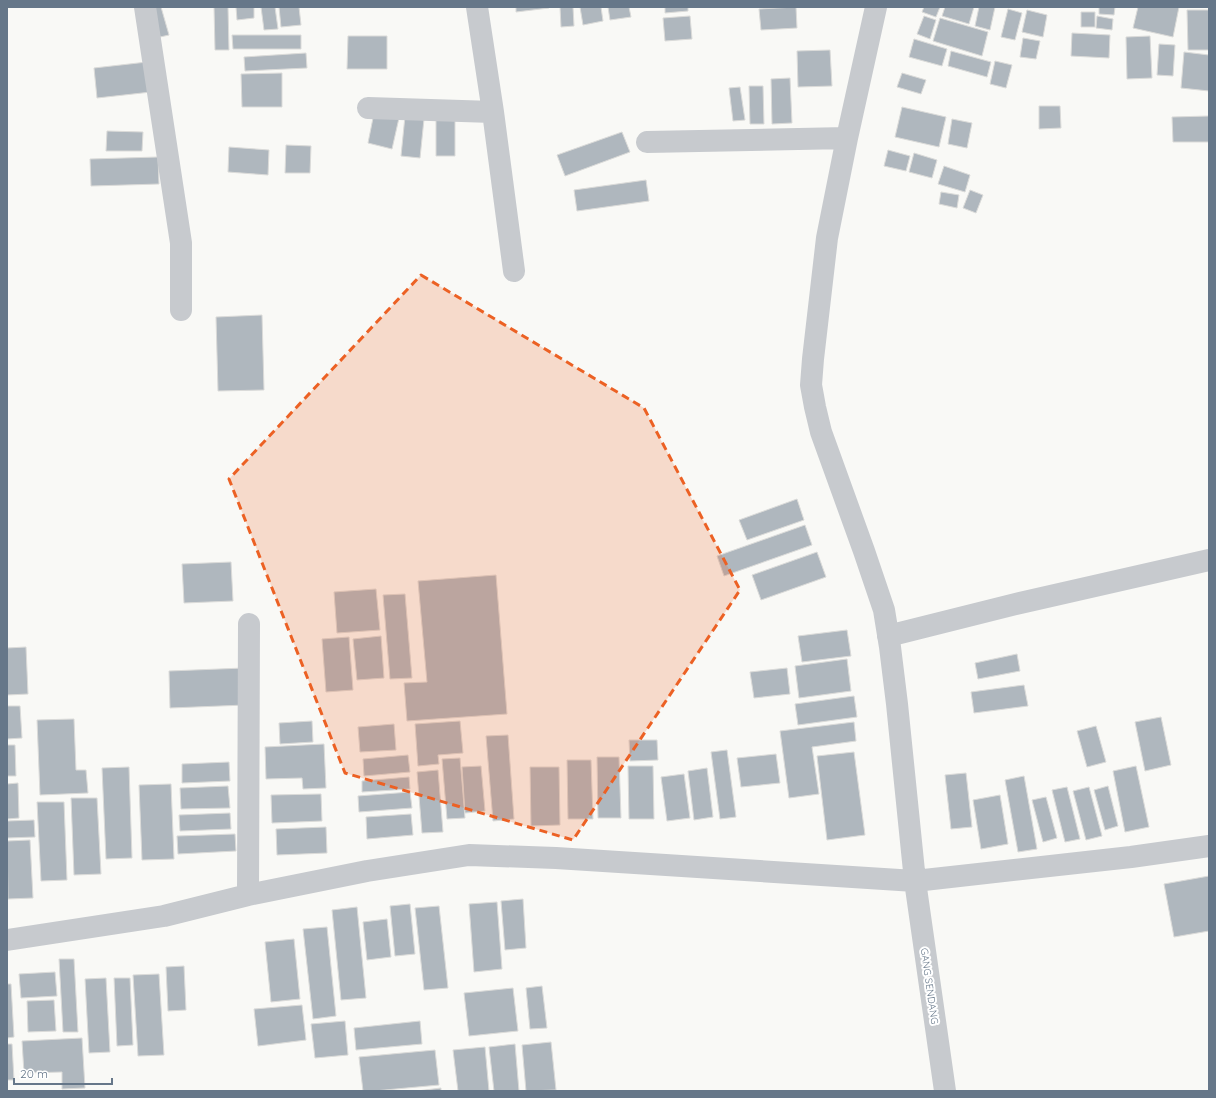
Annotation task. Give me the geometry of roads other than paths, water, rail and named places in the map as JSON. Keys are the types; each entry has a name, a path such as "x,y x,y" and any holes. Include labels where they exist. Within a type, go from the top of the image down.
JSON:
{"street":[{"path":"145,7 181,243 181,310"},
{"path":"477,7 493,112 514,271"},
{"name":"GANG SENDANG","path":"876,7 827,238 811,385 821,432 884,610 897,704 916,881 945,1091"},
{"path":"368,108 493,112"},
{"path":"647,142 847,138"},
{"path":"888,636 1020,603 1209,560"},
{"path":"248,895 249,624"},
{"path":"7,940 164,916 248,895 366,871 469,855 556,858 916,881 1131,857 1209,846"}]}
